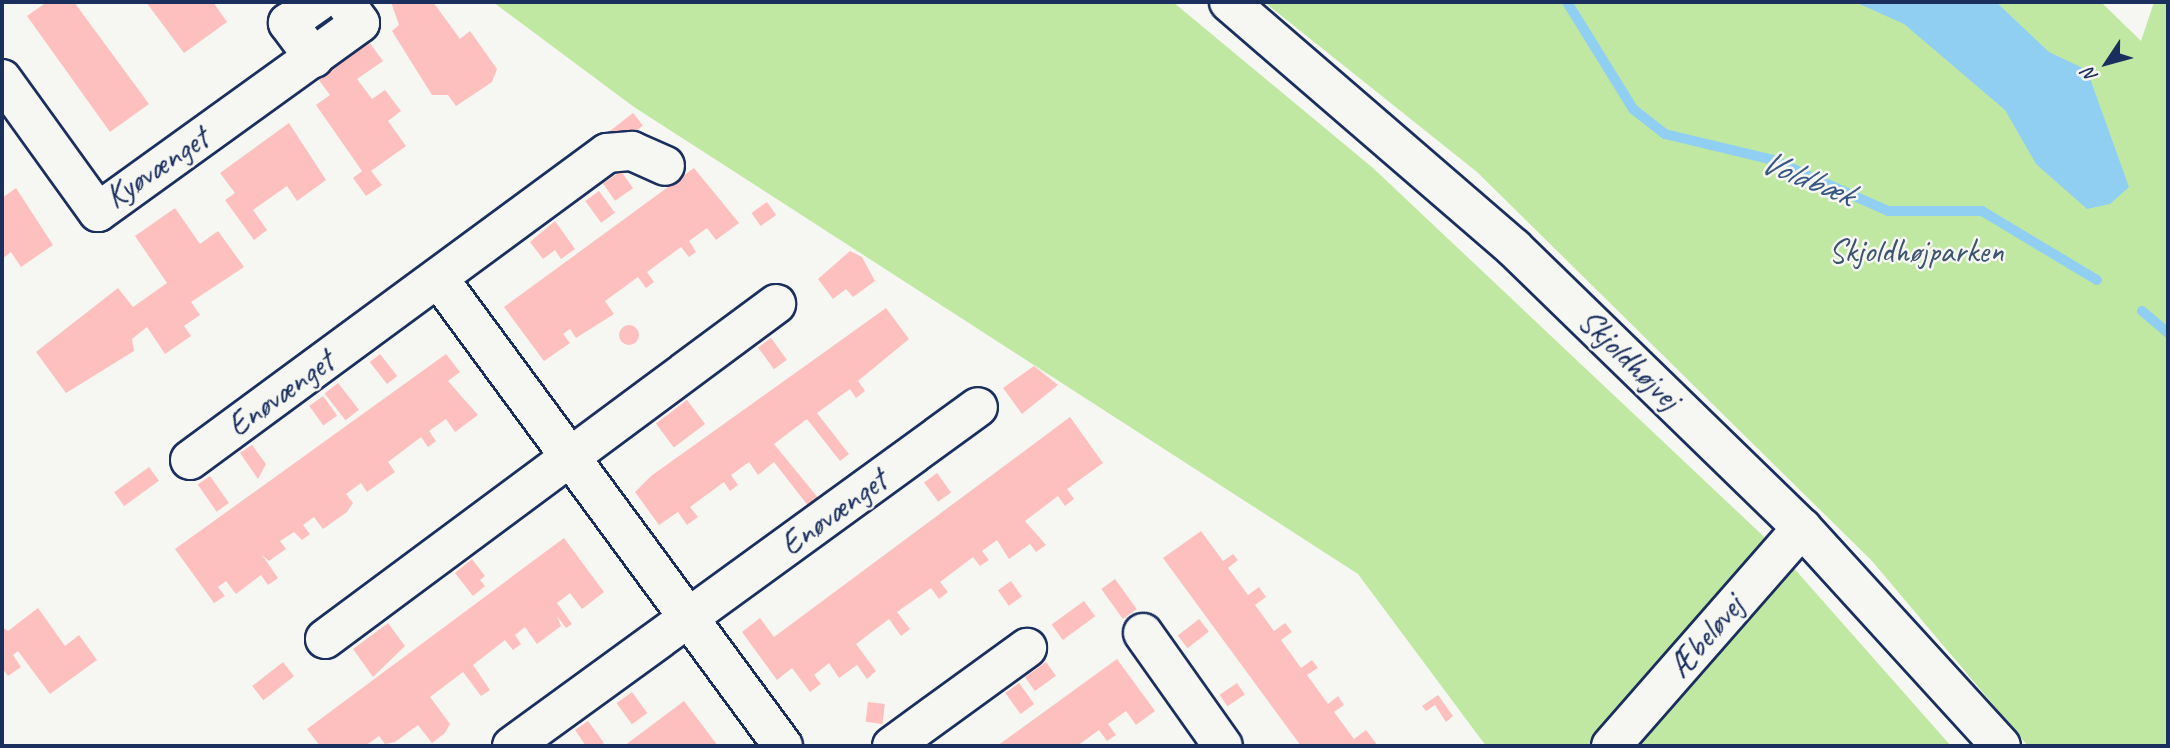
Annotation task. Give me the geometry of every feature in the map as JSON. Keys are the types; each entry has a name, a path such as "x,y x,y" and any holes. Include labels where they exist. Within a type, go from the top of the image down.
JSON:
{"street":[{"path":"314,58 288,23 318,2"},
{"name":"Kyøvænget","path":"2,79 98,212 360,23 345,2"},
{"name":"Skjoldhøjvej","path":"1229,2 1514,248 1802,528 2001,746"},
{"name":"Enøvænget","path":"190,460 607,153 632,151 665,166"},
{"path":"439,279 783,746"},
{"path":"326,639 776,304"},
{"name":"Enøvænget","path":"512,746 978,407"},
{"name":"Æbeløvej","path":"1611,746 1802,528"},
{"path":"1143,633 1223,746"},
{"path":"892,746 1027,648"}],"green space":[{"path":"493,2 1173,2 1373,168 1777,549 1951,746 1486,746 1358,574 634,107"},
{"name":"Skjoldhøjparken","path":"1264,2 2101,2 2141,41 2154,2 2168,2 2168,746 2028,746 1872,561 1477,172"}],"water":[{"path":"1855,2 1996,2 2049,52 2087,70 2129,187 2110,204 2087,209 2036,164 2005,110 1904,24"}],"building":[{"path":"47,2 74,2 149,104 110,132 27,16"},
{"path":"146,2 213,2 227,22 184,53"},
{"path":"391,2 433,2 460,39 470,31 497,69 492,82 456,106 448,95 432,95 392,31 399,25"},
{"path":"366,38 383,61 357,79 372,99 385,90 401,111 388,121 406,146 371,171 382,185 366,196 353,178 362,171 316,105 330,95 315,75"},
{"path":"633,113 643,126 615,147 605,135"},
{"path":"289,123 326,180 297,201 287,186 253,210 267,230 254,240 225,200 235,193 220,173"},
{"path":"694,168 739,223 716,240 707,228 689,241 696,252 689,257 681,247 647,272 654,282 646,288 638,277 605,301 614,314 576,338 570,329 563,334 570,343 544,361 504,307"},
{"path":"621,171 633,188 615,201 603,184"},
{"path":"16,188 53,245 21,267 11,252 2,259 2,198"},
{"path":"599,191 615,213 601,223 585,201"},
{"path":"767,202 776,215 761,226 751,213"},
{"path":"175,208 200,244 218,231 244,267 191,302 200,315 184,326 191,336 165,354 147,327 132,339 134,351 66,393 36,352 118,288 133,307 167,283 135,236"},
{"path":"555,221 575,249 561,259 555,250 543,259 530,242"},
{"path":"850,251 862,257 875,281 853,297 846,289 833,299 818,279"},
{"path":"886,308 909,339 858,381 865,391 856,398 850,389 817,413 849,454 840,461 807,419 774,444 819,499 809,507 774,462 758,475 749,462 731,475 738,485 730,491 724,482 690,507 698,517 687,525 678,512 659,525 635,492 651,476"},
{"path":"629,325 636,328 639,335 636,342 629,345 622,342 619,335 622,328"},
{"path":"771,338 787,360 774,369 758,347"},
{"path":"380,354 397,376 387,384 370,362"},
{"path":"446,354 460,372 448,381 478,415 455,432 446,419 429,431 436,441 428,447 421,437 388,462 395,472 367,492 361,483 346,494 353,503 347,512 323,529 314,517 303,525 310,534 302,540 294,532 280,541 286,549 269,561 262,555 278,578 268,585 261,575 236,594 226,581 218,587 225,596 214,603 175,549"},
{"path":"1034,366 1058,385 1022,414 1003,388"},
{"path":"338,383 359,410 346,420 325,393"},
{"path":"323,396 337,415 323,425 309,406"},
{"path":"687,400 705,424 674,447 656,423"},
{"path":"1070,417 1103,463 1067,489 1074,499 1065,506 1058,496 1025,521 1046,545 1036,552 1030,544 1009,559 997,540 982,551 989,560 980,566 973,557 940,582 948,592 939,599 931,588 897,612 910,629 901,636 889,619 856,644 876,671 867,679 857,665 839,678 829,663 814,675 821,684 810,692 792,668 777,680 742,632 760,618 774,637"},
{"path":"252,445 266,464 258,479 240,453"},
{"path":"149,467 159,481 124,506 114,492"},
{"path":"937,473 951,492 938,502 924,482"},
{"path":"210,476 229,503 217,512 198,485"},
{"path":"1201,531 1223,561 1233,554 1238,560 1228,568 1248,595 1259,587 1266,597 1255,605 1274,631 1285,623 1292,632 1281,640 1301,668 1312,660 1318,668 1307,675 1328,704 1338,696 1344,705 1334,712 1354,739 1366,730 1378,746 1301,746 1163,558"},
{"path":"564,538 604,592 582,609 570,593 557,603 572,624 566,628 557,616 561,626 537,644 525,627 515,635 521,644 513,650 505,640 473,665 490,690 481,696 463,672 430,697 450,724 445,733 432,743 418,725 395,742 385,744 379,736 365,746 320,746 307,729"},
{"path":"472,559 485,576 480,580 485,586 473,596 455,573"},
{"path":"1115,579 1137,609 1123,619 1101,589"},
{"path":"1011,581 1022,597 1009,606 998,590"},
{"path":"1084,601 1095,616 1063,640 1052,625"},
{"path":"38,608 65,646 79,635 97,660 50,694 18,651 13,655 21,667 8,676 2,668 2,627 8,631"},
{"path":"1199,619 1209,632 1188,648 1178,636"},
{"path":"388,623 405,646 373,677 353,649"},
{"path":"1117,659 1155,711 1136,725 1126,711 1108,724 1116,735 1107,741 1099,730 1077,746 997,746"},
{"path":"283,662 294,676 263,700 252,686"},
{"path":"1046,662 1056,676 1035,691 1025,677"},
{"path":"1019,683 1034,704 1021,714 1005,693"},
{"path":"1237,683 1245,695 1227,706 1220,695"},
{"path":"632,692 647,713 632,724 617,703"},
{"path":"1438,695 1453,716 1446,722 1435,705 1426,711 1422,706"},
{"path":"684,701 718,746 624,746"},
{"path":"868,702 885,704 882,724 866,722"},
{"path":"588,721 604,743 586,746 575,730"}],"waterway":[{"name":"Voldbæk","path":"1567,2 1633,109 1665,134 1773,160 1888,211 1982,211 2097,280"},
{"name":"Voldbæk","path":"2142,311 2168,333"}]}
